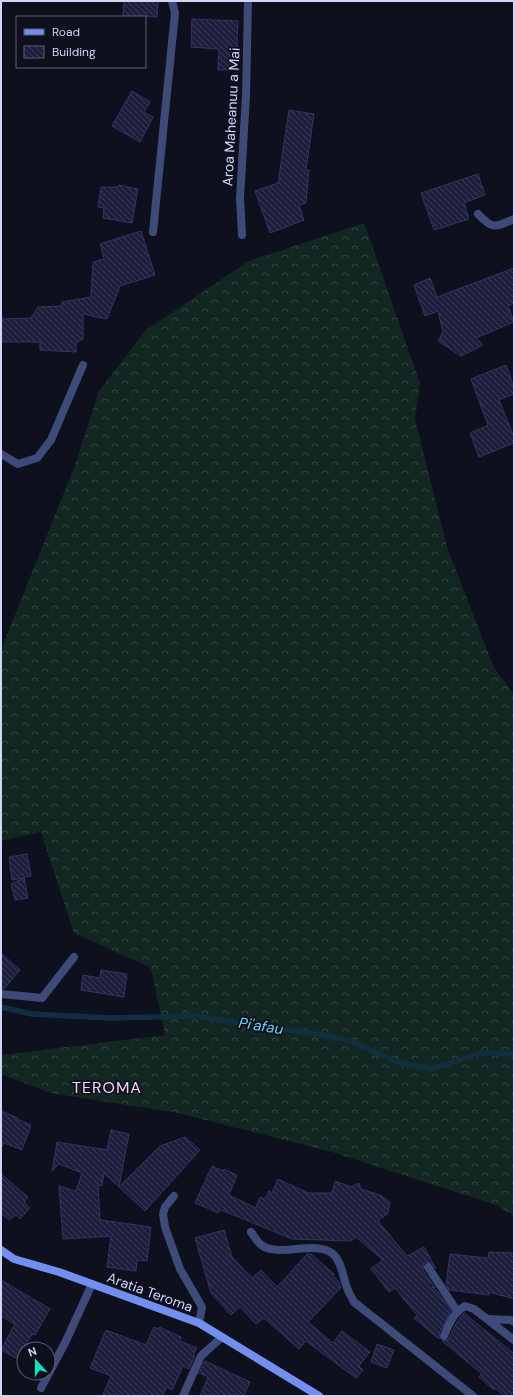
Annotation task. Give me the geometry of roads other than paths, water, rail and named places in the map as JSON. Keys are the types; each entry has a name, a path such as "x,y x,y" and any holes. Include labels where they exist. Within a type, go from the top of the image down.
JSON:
{"main road":[{"name":"Aratia Teroma","path":"1,1250 14,1259 59,1272 199,1324 319,1396"}],"street":[{"path":"152,232 175,13 172,1"},
{"name":"Aroa Maheanuu a Mai","path":"242,235 240,198 246,96 248,1"},
{"path":"478,214 487,224 496,226 514,219"},
{"path":"1,454 18,464 37,458 51,440 83,365"},
{"path":"1,994 42,998 74,957"},
{"name":"Aratia Teroma","path":"174,1196 165,1207 163,1214 165,1227 180,1269 202,1307 199,1324"},
{"path":"251,1232 261,1245 276,1250 324,1249 334,1254 341,1268 346,1286 354,1302 474,1396"},
{"path":"428,1268 457,1311"},
{"name":"Aratia Teroma","path":"41,1388 65,1343 92,1284"},
{"path":"444,1336 457,1311 465,1306 474,1309 489,1319 514,1340"},
{"path":"489,1319 511,1320 514,1322"},
{"path":"183,1396 201,1356 222,1337"}],"waterway":[{"name":"Pi'afau","path":"1,1007 32,1014 110,1018 195,1016 348,1040 397,1062 431,1069 480,1053 514,1054"}],"district":[{"name":"TEROMA","path":"107,1087"}]}
